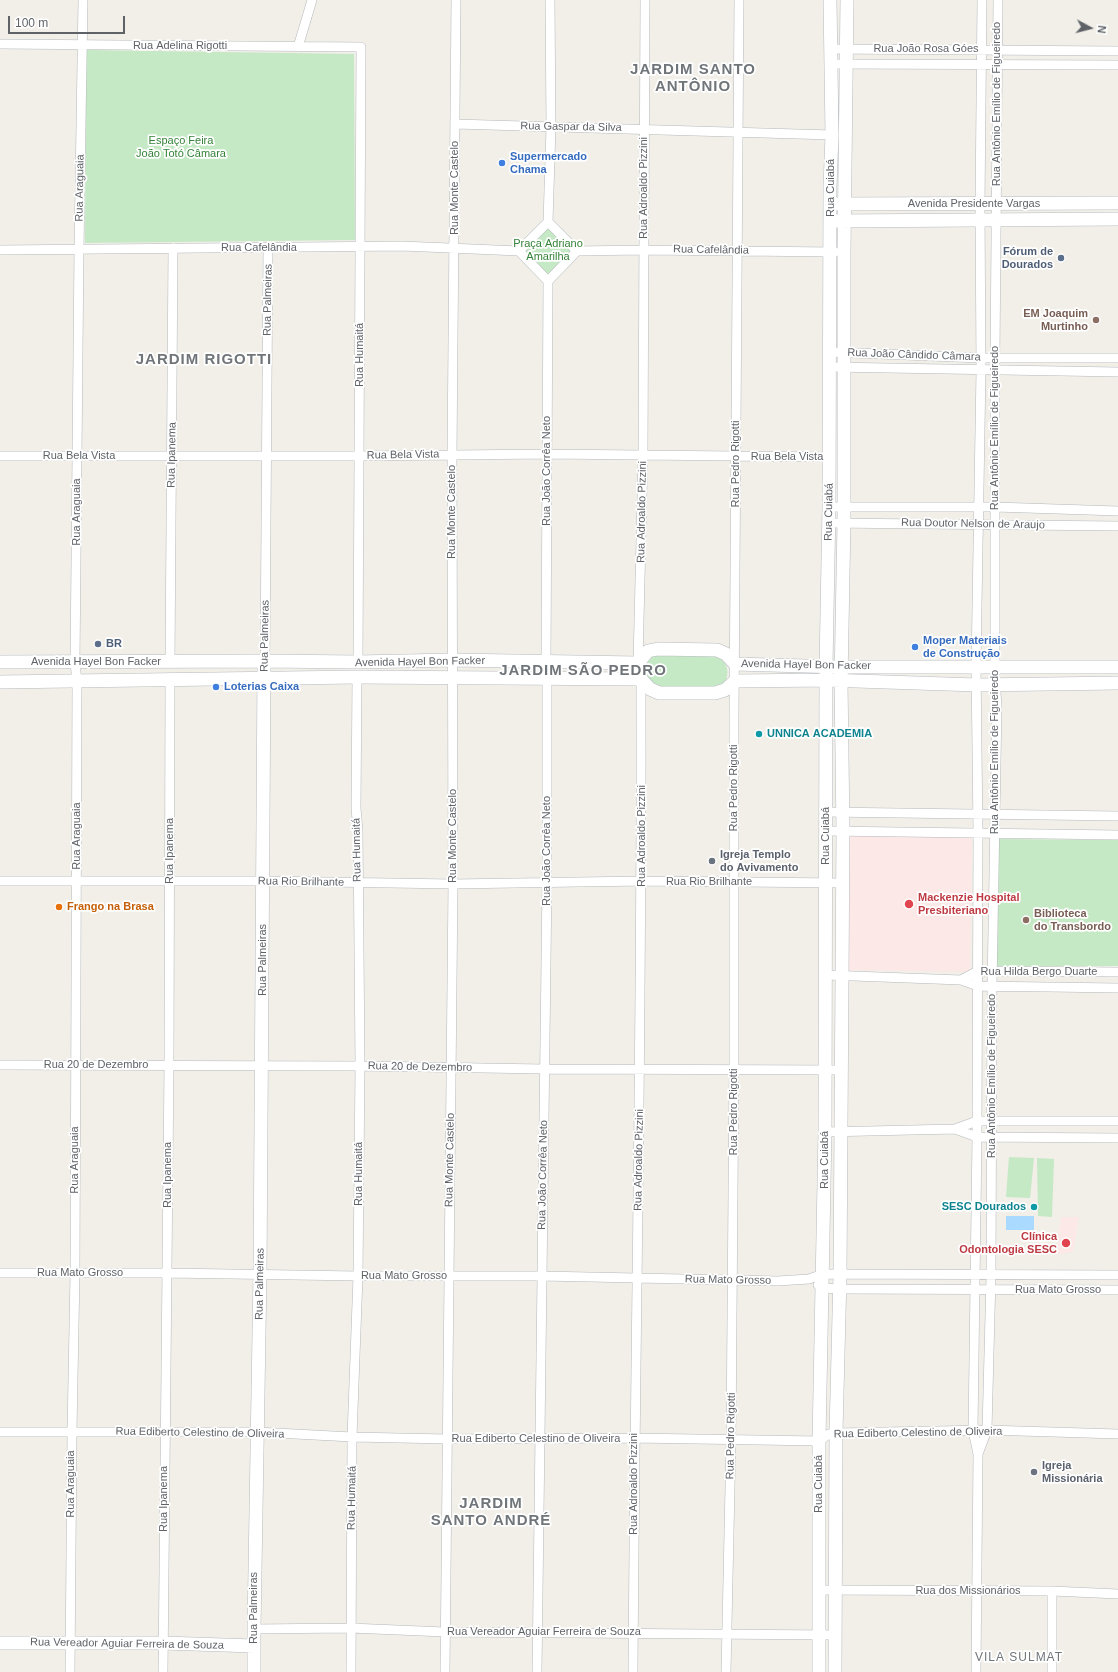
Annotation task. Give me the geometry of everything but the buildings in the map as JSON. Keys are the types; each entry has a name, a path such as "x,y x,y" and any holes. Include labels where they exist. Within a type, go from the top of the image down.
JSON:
{"street":[{"name":"Rua Araguaia","path":"70,1672 75,1273 77,881 77,681 75,663 83,0"},
{"path":"298,47 312,0"},
{"name":"Rua Monte Castelo","path":"445,1672 453,884 452,455 456,0"},
{"path":"548,222 577,251 548,280 519,251 548,222 551,127 550,0"},
{"name":"Rua Adroaldo Pizzini","path":"633,1672 634,1438 638,1277 642,881 641,679 638,663 643,455 645,0"},
{"name":"Rua Pedro Rigotti","path":"726,1672 733,1280 738,0"},
{"name":"Rua Cuiabá","path":"818,1672 819,1441 825,1132 827,831 826,666 829,523 830,204 832,135 830,0"},
{"name":"Rua Cuiabá","path":"835,1672 836,1433 840,1289 841,883 843,831 841,774 841,681 844,522 844,252 847,0"},
{"name":"Rua Antônio Emílio de Figueiredo","path":"976,1672 978,1454 973,1431 976,1290 978,986 976,666 980,523 980,204 982,0"},
{"name":"Rua Antônio Emílio de Figueiredo","path":"978,1454 987,1430 991,1276 992,986 996,834 997,706 995,684 995,357 998,0"},
{"name":"Rua Adelina Rigotti","path":"0,44 361,47"},
{"name":"Rua Humaitá","path":"358,662 361,47"},
{"name":"Rua João Rosa Góes","path":"831,49 1118,51"},
{"name":"Rua João Rosa Góes","path":"831,64 1118,65"},
{"name":"Rua Gaspar da Silva","path":"455,124 832,135"},
{"name":"Avenida Presidente Vargas","path":"830,204 1118,204"},
{"name":"Avenida Presidente Vargas","path":"831,221 1118,219"},
{"name":"Rua Cafelândia","path":"0,250 455,247 519,251"},
{"name":"Rua Ipanema","path":"170,662 174,248"},
{"name":"Rua Palmeiras","path":"254,1672 264,881 264,660 268,248"},
{"name":"Rua Cafelândia","path":"577,251 644,250 844,252"},
{"name":"Rua João Corrêa Neto","path":"546,662 548,280"},
{"name":"Rua João Cândido Câmara","path":"830,352 981,358 1118,358"},
{"path":"830,368 1118,372"},
{"name":"Rua Bela Vista","path":"0,456 359,456 548,454 829,457"},
{"name":"Rua Doutor Nelson de Araujo","path":"829,507 995,507 1118,511"},
{"name":"Rua Doutor Nelson de Araujo","path":"829,523 996,523 1118,526"},
{"name":"Avenida Hayel Bon Facker","path":"0,662 75,663 264,660 358,662 452,660 638,663 648,651 658,648 717,650 726,654 735,664 842,667 1118,667"},
{"name":"Rua Humaitá","path":"351,1672 352,1437 358,1276 360,1066 358,831 356,808 357,676"},
{"name":"Avenida Hayel Bon Facker","path":"0,682 357,676 452,678 547,677 641,679 650,689 658,693 715,693 725,690 735,681 826,680 976,685 1118,683"},
{"name":"Rua João Corrêa Neto","path":"537,1672 547,882 547,677"},
{"name":"Rua Ipanema","path":"164,1672 169,1065 170,678"},
{"path":"826,774 841,774"},
{"path":"826,812 1118,816"},
{"path":"827,831 1118,835"},
{"name":"Rua Rio Brilhante","path":"0,881 264,881 453,884 642,881 841,883"},
{"name":"Rua Hilda Bergo Duarte","path":"961,980 978,971 1118,972"},
{"name":"Rua Hilda Bergo Duarte","path":"826,976 961,980 978,986 1118,988"},
{"name":"Rua 20 de Dezembro","path":"0,1065 841,1070"},
{"path":"825,1132 955,1129 977,1121 992,1120 1118,1121"},
{"path":"955,1129 977,1137 1118,1138"},
{"name":"Rua Mato Grosso","path":"0,1273 167,1273 358,1276 449,1275 638,1277 778,1281 809,1279 823,1274 976,1276 1118,1275"},
{"name":"Rua Mato Grosso","path":"809,1279 823,1288 840,1289 1118,1290"},
{"name":"Rua Ediberto Celestino de Oliveira","path":"0,1432 257,1432 352,1437 447,1439 634,1438 819,1441 829,1434 836,1433 987,1430 1118,1434"},
{"name":"Rua dos Missionários","path":"819,1590 976,1592 1052,1591 1118,1594"},
{"path":"1052,1591 1052,1672"},
{"name":"Rua Vereador Aguiar Ferreira de Souza","path":"254,1629 350,1628 445,1632 633,1632 835,1635"},
{"name":"Rua Vereador Aguiar Ferreira de Souza","path":"0,1643 164,1643 254,1646"}],"shaded area":[{"name":"Mackenzie Hospital Presbiteriano","path":"848,835 972,837 970,972 846,970"},
{"name":"Clínica Odontologia SESC","path":"1061,1217 1079,1217 1073,1252 1055,1255"}],"green space":[{"name":"Espaço Feira João Totó Câmara","path":"86,50 354,54 355,240 85,243"},
{"name":"Praça Adriano Amarilha","path":"547,224 574,251 548,277 521,250"},
{"path":"713,653 722,660 727,668 727,677 722,688 657,690 644,677 644,665 650,655"},
{"path":"999,839 1118,840 1118,966 996,966"},
{"path":"1009,1157 1034,1158 1030,1198 1006,1197"},
{"path":"1037,1158 1054,1159 1052,1217 1038,1216"}],"water":[{"path":"1006,1216 1034,1216 1034,1230 1006,1230"}],"place":[{"name":"Supermercado Chama","path":"502,163"},
{"name":"Fórum de Dourados","path":"1061,258"},
{"name":"EM Joaquim Murtinho","path":"1096,320"},
{"name":"BR","path":"98,644"},
{"name":"Moper Materiais de Construção","path":"915,647"},
{"name":"Loterias Caixa","path":"216,687"},
{"name":"UNNICA ACADEMIA","path":"759,734"},
{"name":"Igreja Templo do Avivamento","path":"712,861"},
{"name":"Mackenzie Hospital Presbiteriano","path":"909,904"},
{"name":"Frango na Brasa","path":"59,907"},
{"name":"Biblioteca do Transbordo","path":"1026,920"},
{"name":"SESC Dourados","path":"1034,1207"},
{"name":"Clínica Odontologia SESC","path":"1066,1243"},
{"name":"Igreja Missionária","path":"1034,1472"}],"district":[{"name":"JARDIM SANTO ANTÔNIO","path":"693,78"},
{"name":"JARDIM RIGOTTI","path":"204,360"},
{"name":"JARDIM SÃO PEDRO","path":"583,671"},
{"name":"JARDIM SANTO ANDRÉ","path":"491,1512"},
{"name":"VILA SULMAT","path":"1019,1658"}]}
